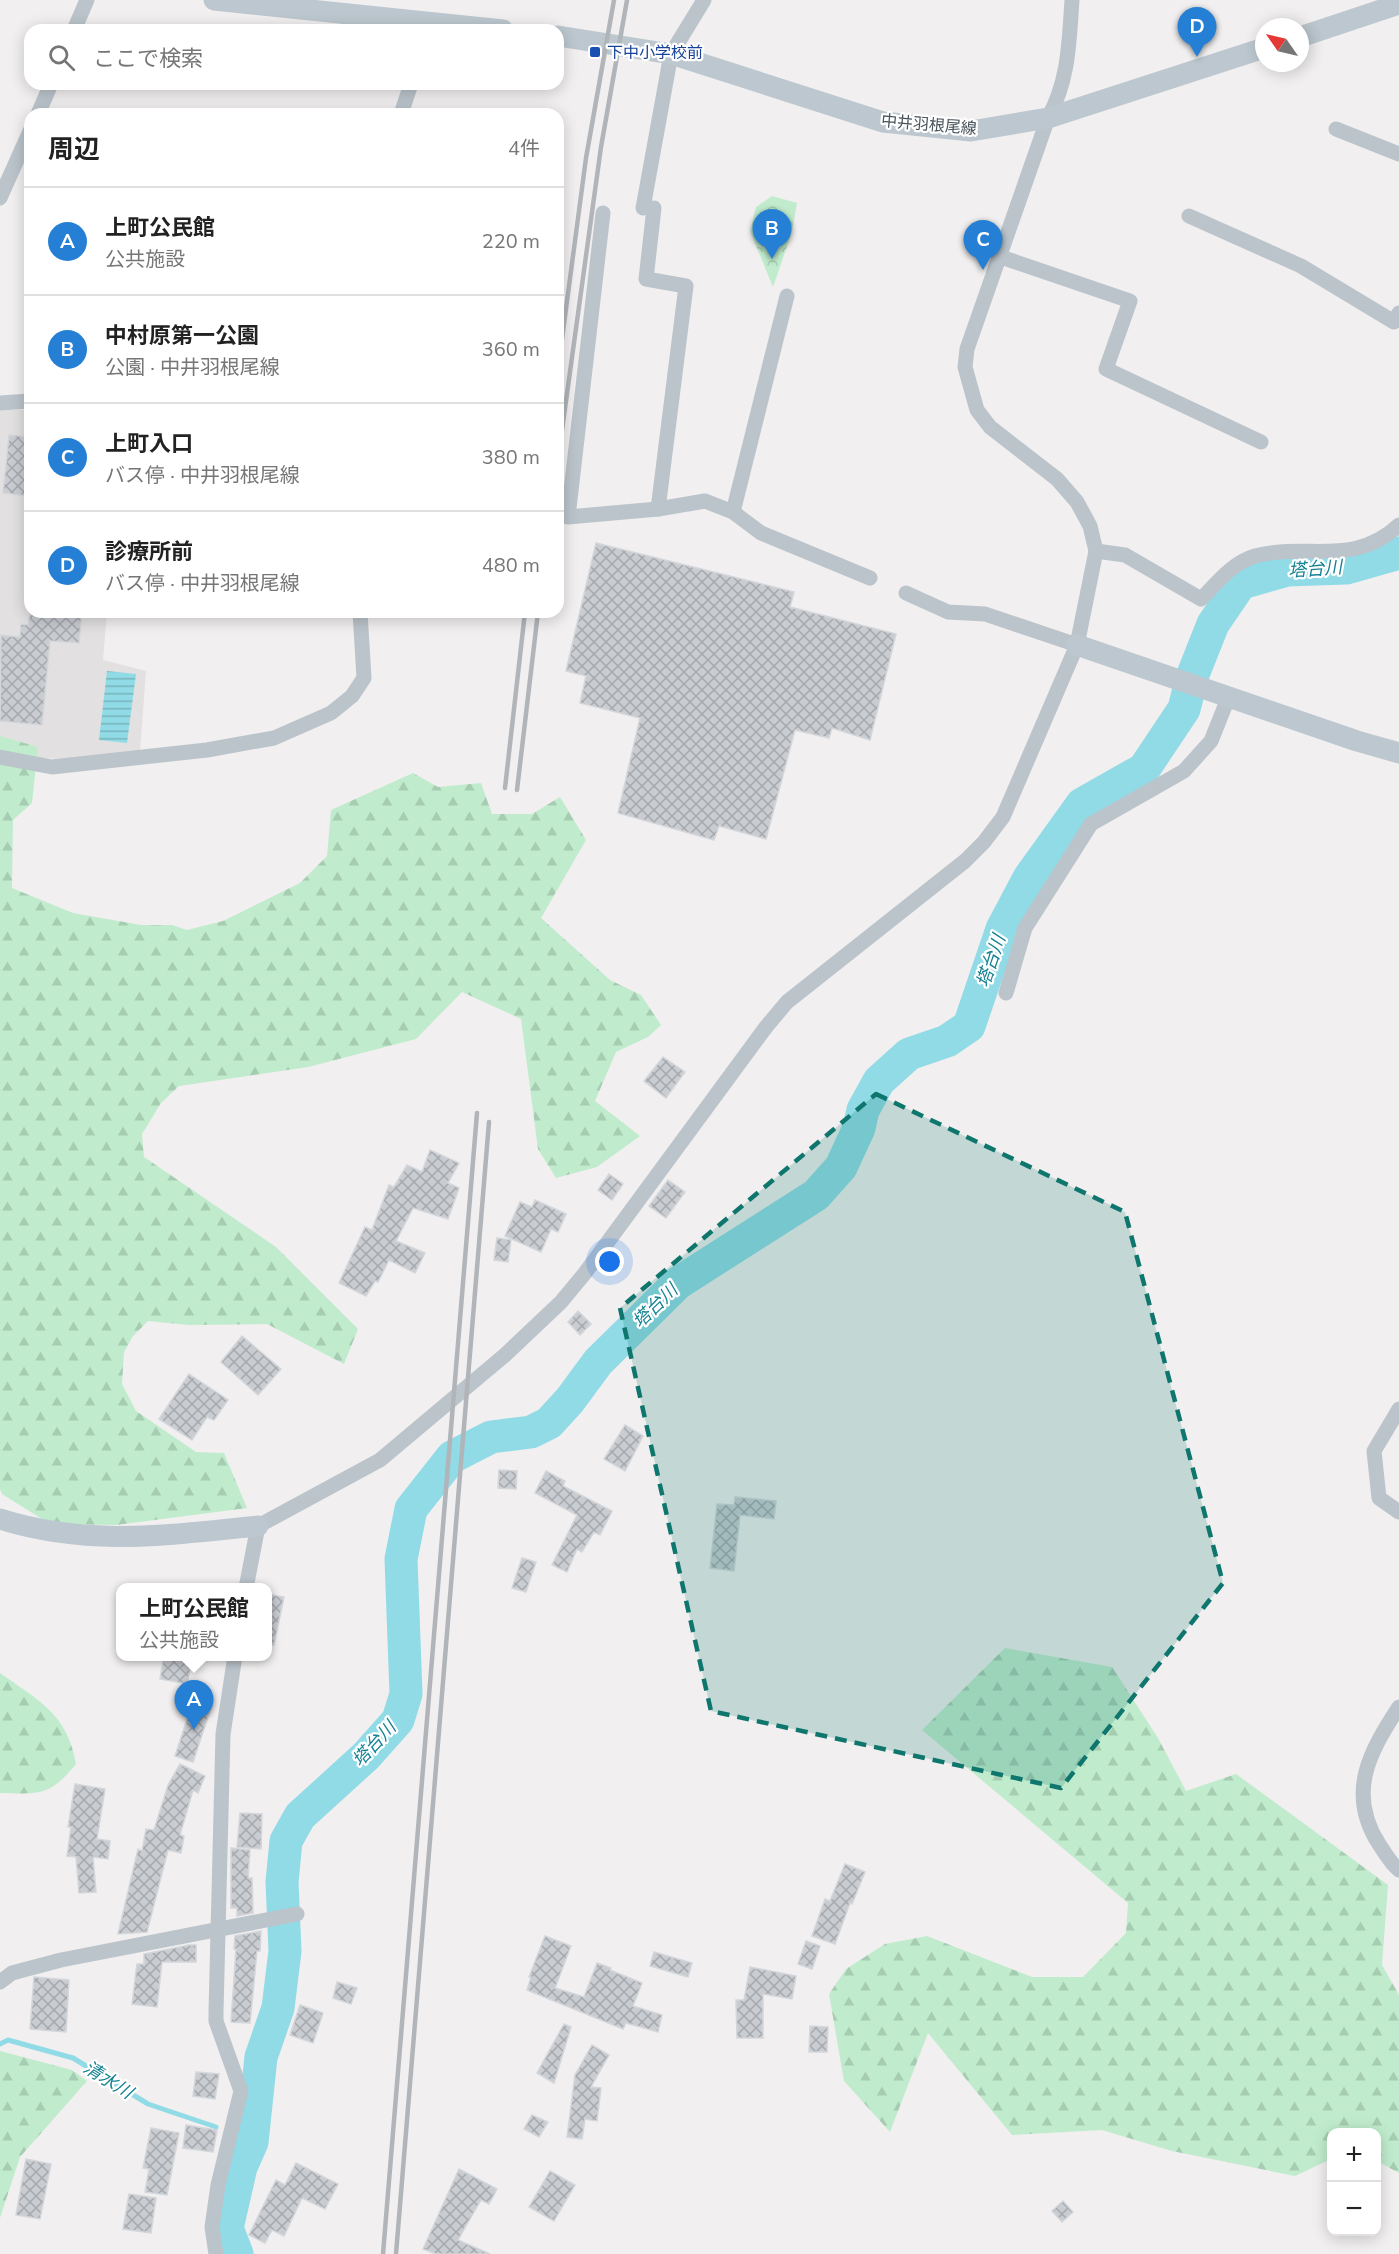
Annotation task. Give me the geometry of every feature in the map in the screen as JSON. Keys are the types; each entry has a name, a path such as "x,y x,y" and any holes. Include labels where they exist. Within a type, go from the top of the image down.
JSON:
{"main road":[{"path":"214,0 413,24"},
{"path":"1309,34 1399,4"},
{"name":"中井羽根尾線","path":"564,37 671,54 883,122 971,131 1048,118 1255,51"},
{"path":"1077,645 1357,741 1399,753"},
{"path":"0,1519 33,1529 70,1536 108,1538 258,1526"}],"street":[{"path":"77,24 87,0"},
{"path":"658,509 686,286 646,279 649,208 671,54 704,0"},
{"path":"247,1583 258,1526 380,1460 505,1355 561,1302 788,1002 965,861 984,842 1003,817 1077,645 1096,551 1090,525 1077,502 1057,479 990,427 977,410 964,367 967,349 1048,118 1061,95 1068,61 1072,0"},
{"path":"41,108 48,90"},
{"path":"404,108 409,90"},
{"path":"1336,129 1399,154"},
{"path":"0,198 24,144"},
{"path":"603,213 568,517 658,509 705,501 733,512 761,532 870,578"},
{"path":"1189,216 1301,266 1394,322 1399,313"},
{"path":"1001,257 1130,301 1106,369 1261,442"},
{"path":"733,512 787,296"},
{"path":"0,403 24,401"},
{"path":"1096,551 1125,555 1201,599 1234,565 1253,556 1352,550 1374,544 1399,525"},
{"path":"906,592 948,612 985,614 1077,645"},
{"path":"0,757 52,767 207,750 274,738 331,713 352,696 364,678 360,618"},
{"path":"1006,993 1025,928 1091,824 1184,771 1211,741 1222,694"},
{"path":"1399,1409 1374,1451 1379,1498 1399,1512"},
{"path":"216,2254 212,2228 218,2185 241,2091 216,2021 223,1734 234,1661"},
{"path":"1399,1707 1374,1745 1363,1776 1364,1807 1373,1834 1399,1870"},
{"path":"0,1982 12,1973 61,1960 220,1927 297,1914"}],"highlighted area":[{"path":"876,1094 1125,1212 1223,1583 1061,1788 711,1711 620,1308"}],"shaded area":[{"path":"0,410 24,410 24,618 106,618 103,660 146,671 140,751 66,759 36,758 0,748"}],"green space":[{"path":"772,196 797,203 792,232 773,287 750,231 756,207"},
{"path":"0,736 38,747 32,803 13,820 12,888 73,913 141,925 172,925 187,930 223,921 300,883 327,856 331,810 413,773 438,787 481,783 492,814 532,814 560,797 586,840 541,918 610,980 641,995 661,1025 648,1037 616,1052 595,1101 640,1136 597,1167 556,1178 538,1149 521,1019 462,992 416,1039 308,1067 179,1086 161,1103 142,1134 144,1157 276,1247 358,1329 344,1364 267,1324 189,1325 148,1321 133,1336 124,1352 122,1384 136,1411 196,1452 224,1453 247,1508 116,1525 50,1524 2,1494 0,1489"},
{"path":"1005,1648 1112,1667 1158,1738 1186,1791 1236,1774 1388,1885 1382,1965 1399,1995 1399,2173 1381,2163 1381,2128 1327,2128 1327,2161 1295,2176 1172,2151 1102,2130 1012,2135 928,2033 890,2132 844,2081 829,1994 846,1969 885,1944 927,1936 1032,1977 1083,1977 1126,1933 1128,1903 922,1730"},
{"path":"0,1673 39,1701 58,1720 66,1732 76,1764 51,1788 35,1793 0,1793"},
{"path":"0,2051 72,2070 87,2081 20,2157 0,2218"}],"water":[{"path":"107,671 136,674 127,743 99,740"}],"building":[{"path":"9,435 24,436 24,495 3,493"},
{"path":"596,543 794,592 790,607 896,634 870,740 832,728 829,738 795,730 766,839 719,826 714,840 618,813 640,718 580,703 586,676 566,671"},
{"path":"29,618 81,618 79,643 50,641 42,725 0,721 1,635 20,637 21,624 28,625"},
{"path":"663,1057 685,1072 666,1098 644,1081"},
{"path":"430,1150 459,1163 448,1183 459,1188 448,1219 413,1208 396,1241 425,1253 415,1273 389,1260 378,1282 375,1281 366,1296 339,1283 365,1227 372,1230 389,1185 394,1187 407,1165 422,1172"},
{"path":"609,1174 623,1184 612,1200 598,1190"},
{"path":"668,1180 685,1192 666,1218 649,1206"},
{"path":"535,1200 566,1214 558,1232 551,1229 541,1252 505,1236 520,1202 532,1207"},
{"path":"497,1238 511,1240 508,1262 494,1260"},
{"path":"578,1311 591,1324 580,1335 568,1322"},
{"path":"242,1336 281,1369 258,1395 221,1362"},
{"path":"189,1374 228,1400 214,1420 207,1417 192,1440 159,1419"},
{"path":"625,1425 643,1436 625,1471 604,1459"},
{"path":"499,1470 517,1471 516,1489 498,1488"},
{"path":"546,1471 565,1481 563,1486 612,1511 600,1535 594,1532 582,1552 577,1549 567,1572 552,1565 577,1515 535,1493"},
{"path":"735,1497 776,1501 774,1519 740,1515 734,1571 710,1568 717,1504 734,1505"},
{"path":"522,1558 536,1562 526,1592 512,1588"},
{"path":"272,1595 284,1597 274,1645 272,1645"},
{"path":"163,1661 192,1661 187,1684 160,1679"},
{"path":"194,1698 212,1705 193,1762 175,1756"},
{"path":"180,1764 205,1776 198,1793 193,1790 180,1835 184,1836 181,1853 168,1850 147,1932 118,1934 138,1849 142,1851 146,1829 154,1830 168,1785"},
{"path":"75,1784 105,1789 97,1839 110,1841 108,1859 93,1857 96,1892 79,1893 76,1857 67,1856 71,1827 68,1827"},
{"path":"240,1813 262,1814 261,1849 237,1847"},
{"path":"231,1848 250,1850 248,1878 252,1878 253,1913 237,1916 237,1908 231,1908"},
{"path":"845,1864 865,1872 852,1904 850,1903 835,1944 812,1936 825,1899 830,1901"},
{"path":"261,1931 250,2023 231,2022 235,1936"},
{"path":"545,1936 571,1946 555,1988 584,1997 597,1963 611,1968 610,1970 642,1983 633,2006 662,2015 658,2032 626,2023 623,2029 527,1990 531,1977 529,1977"},
{"path":"806,1941 820,1946 812,1969 798,1964"},
{"path":"196,1945 196,1962 162,1962 157,2007 132,2004 137,1964 144,1964 144,1954"},
{"path":"654,1952 692,1963 688,1977 650,1966"},
{"path":"750,1967 796,1976 792,1999 763,1994 763,2038 737,2038 736,2000 744,2000"},
{"path":"34,1977 69,1980 66,2032 30,2029"},
{"path":"337,1982 357,1988 351,2004 333,1998"},
{"path":"300,2005 323,2013 313,2043 290,2035"},
{"path":"564,2024 571,2027 554,2083 537,2073"},
{"path":"810,2026 828,2027 827,2052 809,2052"},
{"path":"592,2045 609,2055 591,2087 601,2088 597,2121 585,2119 582,2139 567,2137 575,2075"},
{"path":"196,2072 219,2074 215,2099 193,2096"},
{"path":"532,2115 548,2122 539,2137 524,2129"},
{"path":"186,2125 217,2130 213,2152 183,2148"},
{"path":"151,2128 179,2133 167,2195 145,2192 149,2169 143,2168"},
{"path":"26,2159 51,2164 40,2219 16,2215"},
{"path":"296,2163 338,2184 325,2209 302,2198 284,2236 272,2230 265,2243 249,2235 276,2180 285,2185"},
{"path":"459,2169 497,2189 489,2204 481,2200 458,2240 490,2254 436,2254 423,2249"},
{"path":"550,2171 575,2185 554,2221 529,2207"},
{"path":"129,2194 156,2198 151,2233 123,2229"},
{"path":"1063,2201 1073,2212 1062,2222 1052,2211"}],"waterway":[{"name":"塔台川","path":"237,2254 227,2228 241,2167 252,2142 261,2057 278,2008 285,1951 282,1882 286,1841 300,1816 366,1756 398,1720 406,1694 401,1559 411,1509 452,1457 491,1437 531,1432 549,1423 570,1400 598,1362 678,1283 816,1195 841,1167 859,1128 863,1110 879,1081 909,1054 947,1041 969,1026 1002,929 1029,878 1082,804 1144,769 1184,709 1192,677 1213,624 1241,583 1287,570 1346,568 1399,553"},
{"name":"清水川","path":"0,2044 8,2040 73,2058 148,2104 216,2127"},
{"name":"清水川","path":"241,2138 252,2142"}],"railway":[{"path":"564,324 586,158 614,0"},
{"path":"564,415 601,147 627,0"},
{"path":"505,788 524,618"},
{"path":"517,790 537,618"},
{"path":"383,2254 477,1113"},
{"path":"396,2254 489,1122"}],"place":[{"name":"下中小学校前","path":"595,52"},
{"name":"診療所前","path":"1197,57"},
{"name":"中村原第一公園","path":"772,259"},
{"name":"上町入口","path":"983,270"},
{"name":"上町公民館","path":"194,1730"}]}
